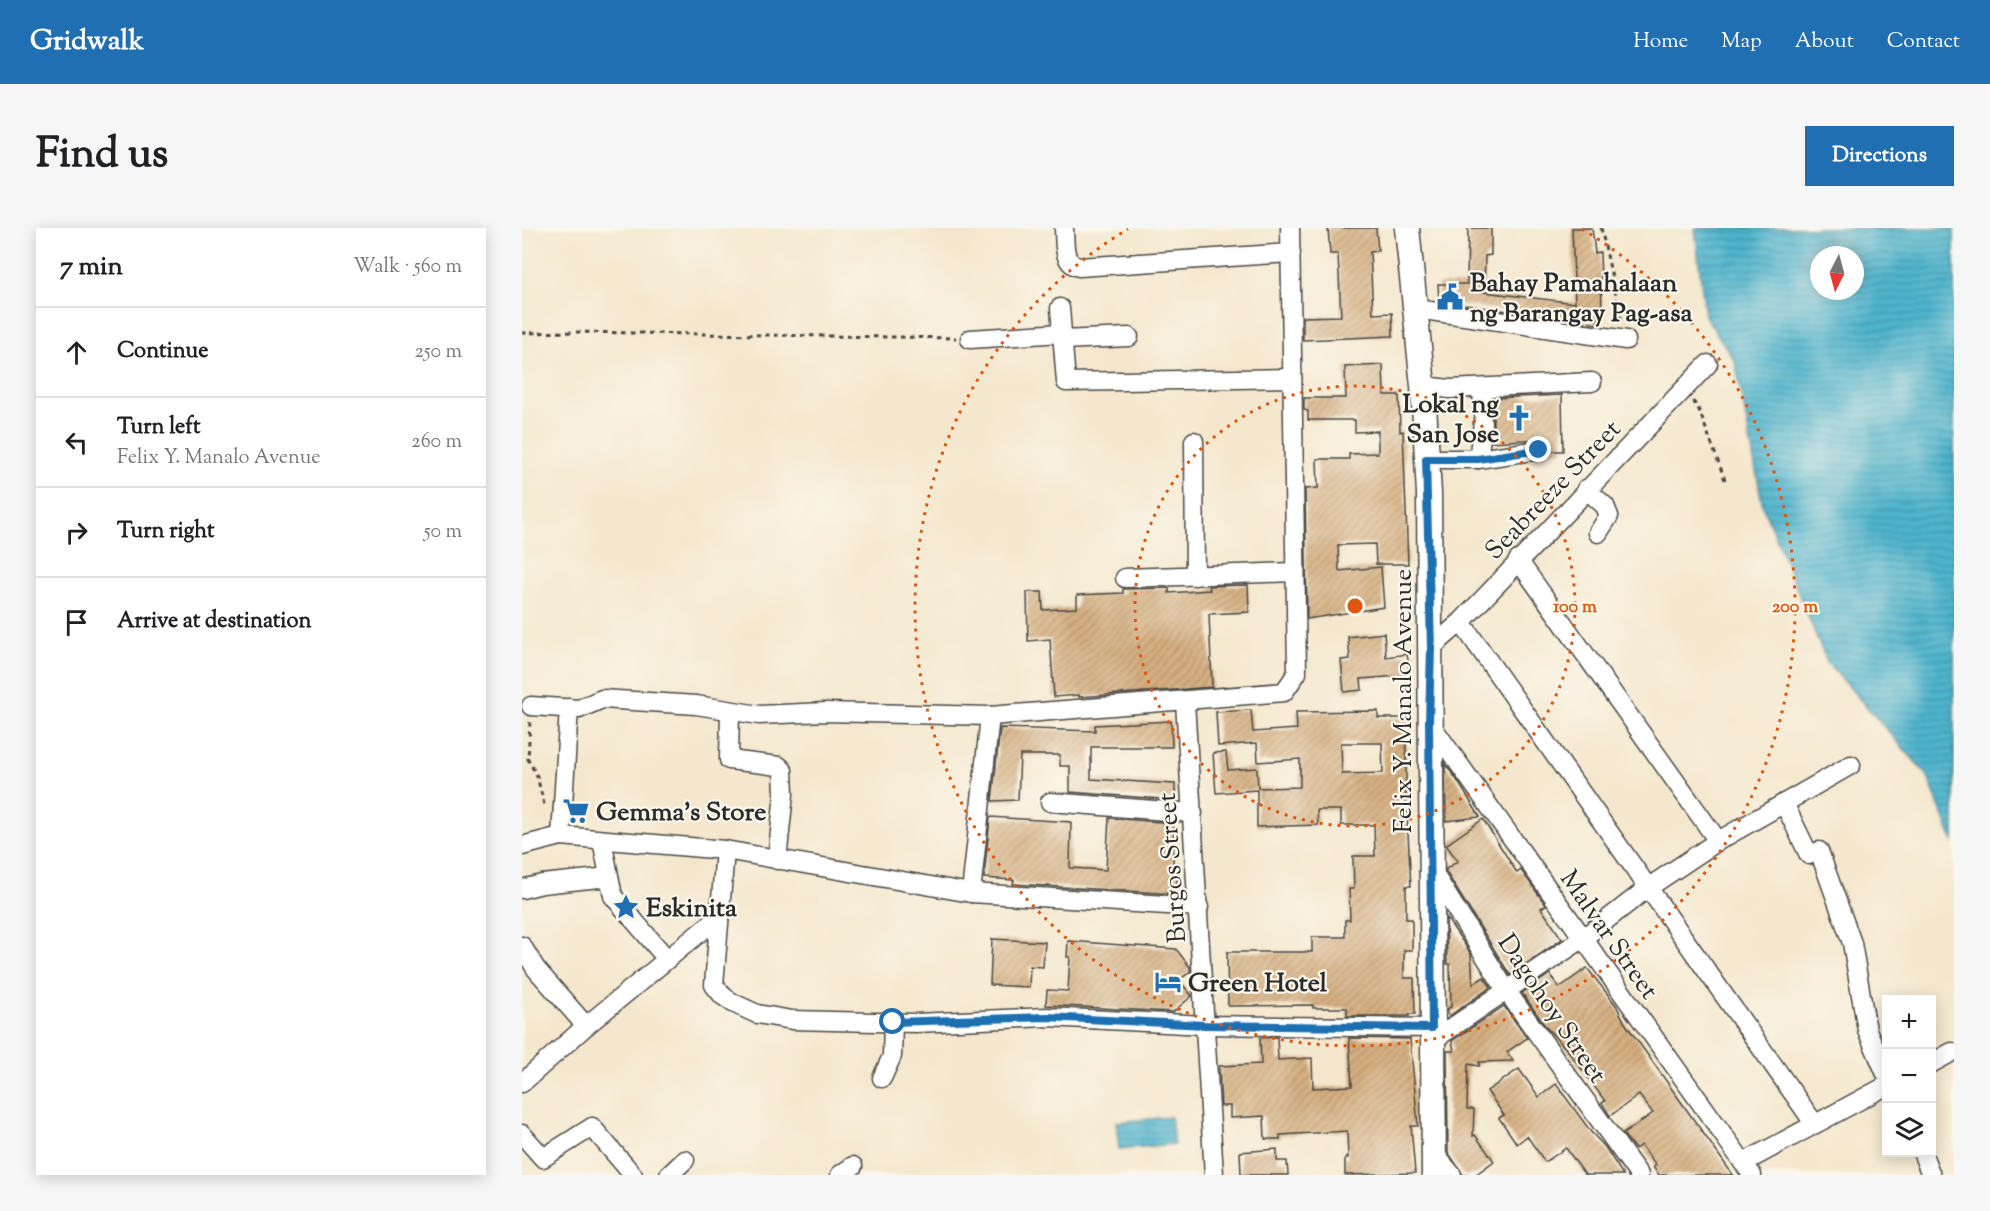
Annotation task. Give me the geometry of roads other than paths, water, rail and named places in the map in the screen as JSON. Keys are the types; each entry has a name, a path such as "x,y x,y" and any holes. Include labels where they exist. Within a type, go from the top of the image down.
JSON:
{"main road":[{"name":"Felix Y. Manalo Avenue","path":"1407,228 1417,309 1426,459 1431,648 1429,722 1434,1164"}],"street":[{"path":"1064,228 1066,256 1074,266 1079,267 1291,252"},
{"path":"531,705 579,709 602,699 696,705 759,715 825,712 990,716 1185,702 1284,692 1297,673 1290,228"},
{"path":"1060,308 1066,382 1292,378"},
{"path":"1417,309 1626,340"},
{"path":"970,339 1062,336 1129,337"},
{"name":"Seabreeze Street","path":"1431,648 1461,622 1708,364"},
{"path":"1423,386 1482,388 1592,382"},
{"path":"1478,459 1483,418 1482,388"},
{"path":"1194,441 1195,576"},
{"path":"1426,459 1478,459 1539,450"},
{"path":"1586,489 1605,506 1609,516 1598,533"},
{"path":"1518,560 1718,841"},
{"path":"1125,578 1294,572"},
{"path":"1461,622 1814,1123"},
{"name":"Burgos Street","path":"1185,702 1214,1175"},
{"path":"561,836 568,708"},
{"path":"730,711 729,760 779,766 783,770 784,794 777,860"},
{"path":"971,893 990,716"},
{"name":"Malvar Street","path":"1429,722 1747,1169"},
{"path":"726,850 714,985 723,996 757,1014 792,1020 893,1022 1047,1017 1432,1034 1506,990 1582,939 1649,887 1718,841 1851,765"},
{"path":"1050,802 1193,813"},
{"path":"1784,803 1809,855 1819,851 1852,943 1867,1030 1882,1063"},
{"path":"522,846 561,836 726,850 971,893 1199,907"},
{"path":"602,840 613,896 667,959"},
{"name":"Dagohoy Street","path":"1431,867 1506,990 1639,1175"},
{"path":"522,889 542,884 609,877"},
{"path":"522,1083 586,1026 720,916"},
{"path":"522,946 536,969 586,1026"},
{"path":"882,1077 892,1056 893,1022"},
{"path":"1936,1061 1952,1052"},
{"path":"1747,1169 1814,1123 1882,1089"},
{"path":"522,1134 543,1158 592,1127 633,1175"},
{"path":"1924,1157 1931,1175"},
{"path":"669,1175 685,1160"},
{"path":"1434,1164 1452,1175"}],"water":[{"path":"1695,228 1954,228 1954,843 1927,775 1827,662 1763,507 1735,361 1705,316"},
{"path":"1171,1117 1174,1144 1119,1149 1116,1122"}],"place":[{"name":"Bahay Pamahalaan ng Barangay Pag-asa","path":"1450,297"},
{"name":"Lokal ng San Jose","path":"1519,418"},
{"name":"Gemma's Store","path":"576,811"},
{"name":"Eskinita","path":"626,907"},
{"name":"Green Hotel","path":"1168,982"}]}
